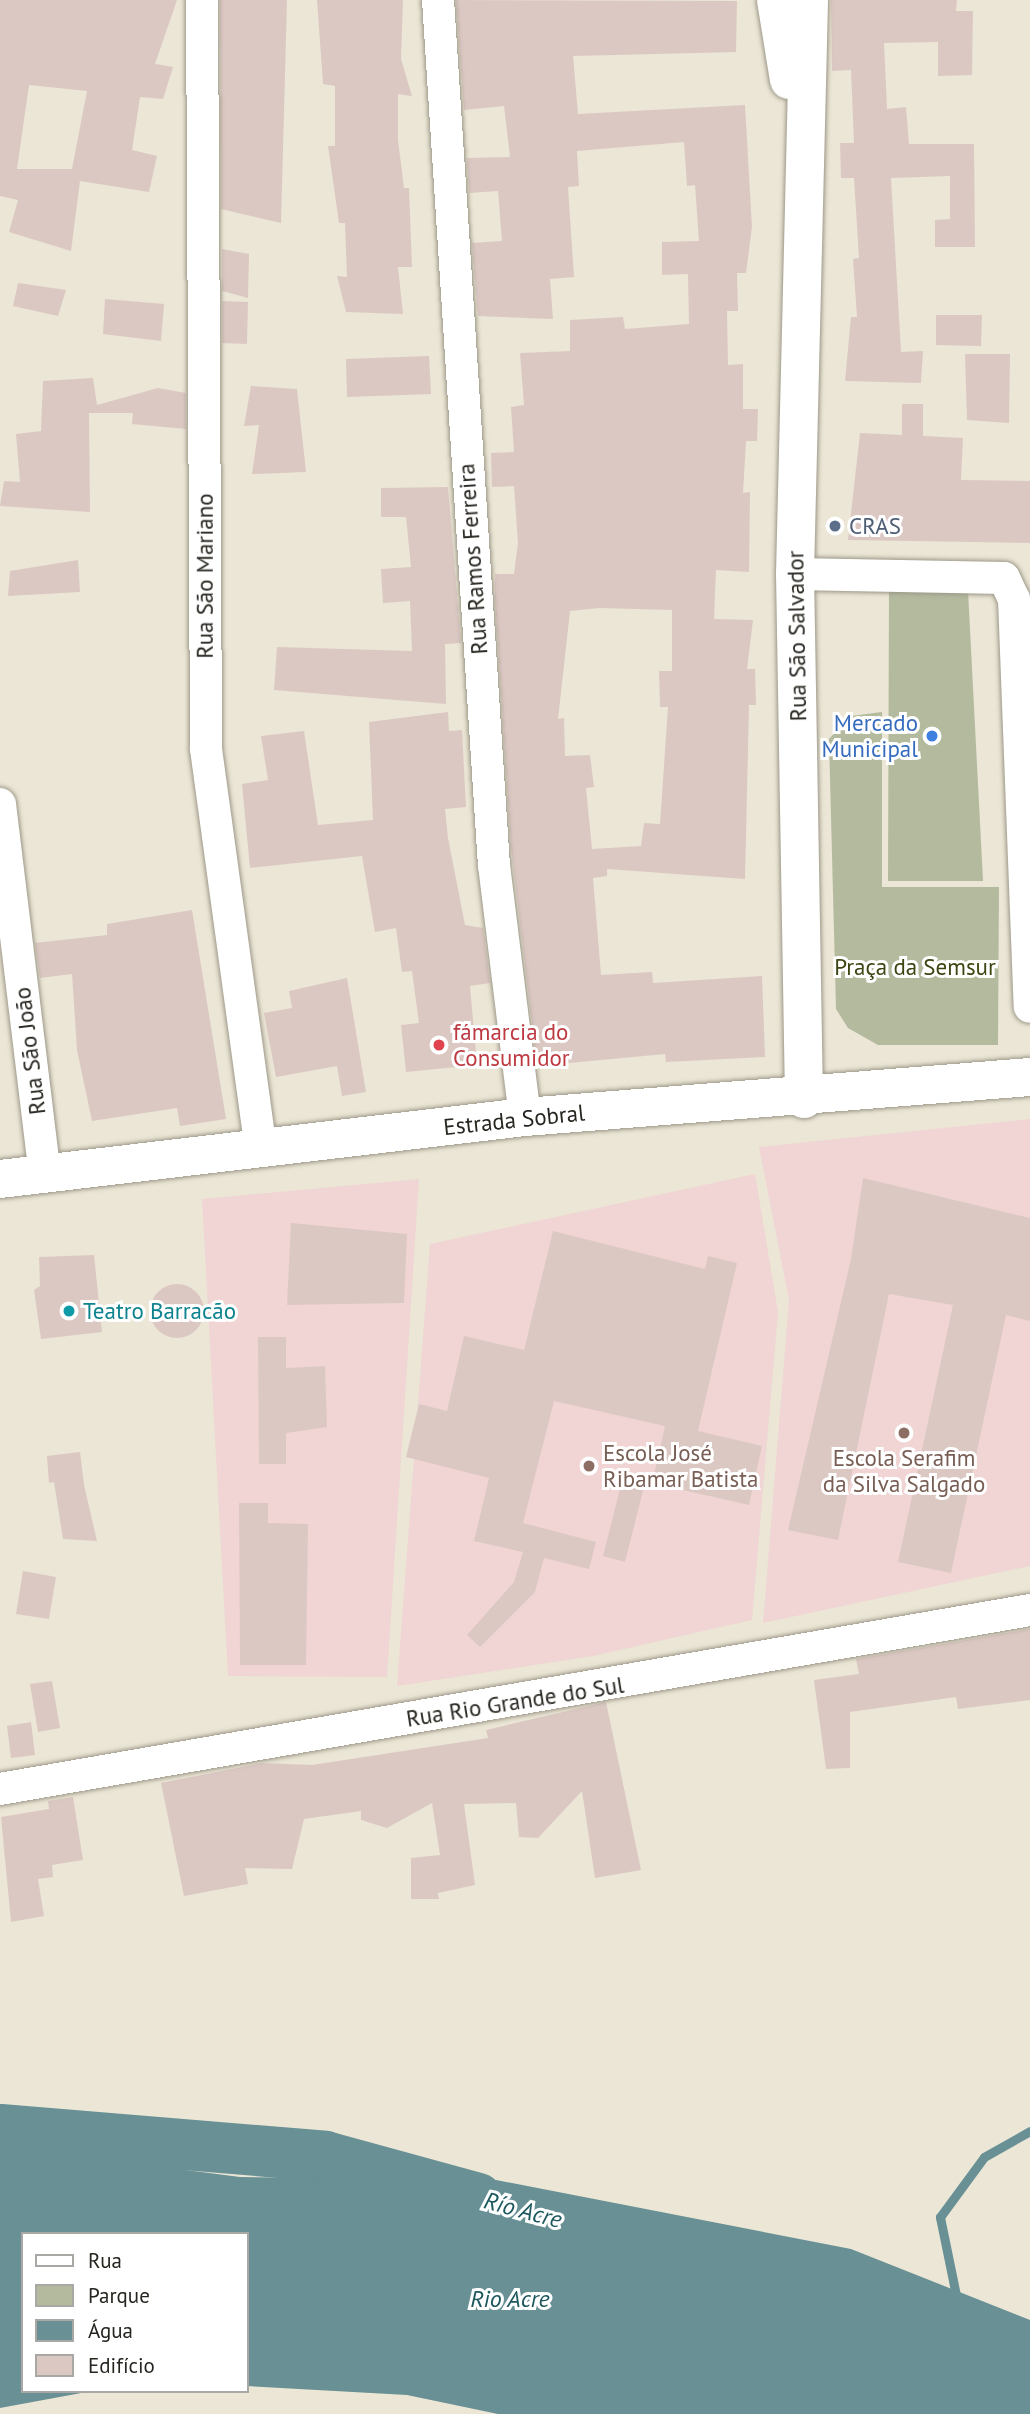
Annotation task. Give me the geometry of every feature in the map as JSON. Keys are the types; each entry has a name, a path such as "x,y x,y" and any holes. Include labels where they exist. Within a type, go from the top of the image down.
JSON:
{"street":[{"name":"Rua São Mariano","path":"202,0 206,749 261,1149"},
{"name":"Rua Ramos Ferreira","path":"438,0 494,865 525,1117"},
{"path":"776,0 803,172"},
{"path":"803,172 808,0"},
{"name":"Rua São Salvador","path":"803,172 795,574 804,1099"},
{"path":"795,574 1004,578 1014,599 1030,1007"},
{"name":"Rua São João","path":"0,804 45,1174"},
{"name":"Estrada Sobral","path":"0,1179 525,1117 804,1099 1030,1077"},
{"name":"Rua Rio Grande do Sul","path":"0,1789 1030,1610"}],"shaded area":[{"name":"Escola Serafim da Silva Salgado","path":"1030,1119 1030,1566 763,1623 789,1300 759,1147"},
{"name":"Escola José Ribamar Batista","path":"755,1174 778,1312 752,1620 593,1656 397,1686 430,1244"},
{"path":"419,1179 387,1677 228,1676 202,1199"}],"green space":[{"name":"Mercado Municipal","path":"889,588 968,591 983,881 888,881"},
{"name":"Praça da Semsur","path":"882,712 882,887 999,887 998,1045 878,1045 848,1028 836,1009 829,739 851,716"}],"water":[{"name":"Rio Acre","path":"0,2146 240,2177 496,2180 851,2249 1030,2320 1030,2414 498,2414 407,2395 248,2386 248,2232 21,2232 21,2393 81,2393 0,2408"}],"building":[{"path":"0,0 177,0 155,64 173,67 163,99 140,97 132,150 157,156 149,192 80,181 71,251 9,232 18,200 0,196","holes":["29,85 87,91 72,169 17,169"]},
{"path":"220,0 287,0 281,223 221,209"},
{"path":"317,0 403,0 401,59 412,96 398,94 398,140 404,188 409,188 412,267 398,267 403,314 346,312 337,276 347,277 345,223 339,223 328,146 335,146 335,86 323,84"},
{"path":"456,0 737,1 736,52 573,56 578,114 745,105 752,227 746,273 737,273 738,311 727,311 728,365 743,364 743,409 758,409 757,441 746,441 743,493 750,492 749,572 716,570 714,619 753,620 747,669 755,669 756,705 749,705 745,879 607,869 607,876 593,878 601,975 652,972 653,983 762,976 765,1057 666,1062 665,1054 537,1066 511,847 495,600 495,574 514,574 518,543 514,486 492,487 491,453 514,452 511,407 524,405 520,353 570,351 570,320 623,317 625,329 689,324 688,274 662,275 662,242 699,241 695,185 687,186 684,142 577,151 579,186 568,187 574,277 550,279 553,319 478,316 472,243 502,241 498,191 469,193 467,158 510,157 504,106 464,110","holes":["599,608 672,610 672,671 659,671 660,707 668,707 660,824 644,823 641,846 592,849 586,788 594,787 590,755 565,756 564,718 558,719 570,611"]},
{"path":"831,0 957,0 956,11 973,11 972,75 938,76 938,42 884,43 887,109 906,107 909,144 974,144 975,247 935,247 935,220 950,219 950,176 891,178 901,352 923,351 921,383 845,381 851,317 857,317 853,259 859,258 854,178 841,178 840,143 854,143 851,70 832,71"},
{"path":"222,249 249,254 248,298 222,291"},
{"path":"18,283 66,290 58,316 13,306"},
{"path":"105,299 164,304 161,341 103,334"},
{"path":"222,301 248,302 247,344 222,343"},
{"path":"936,315 982,315 981,346 936,345"},
{"path":"965,354 1010,354 1009,423 967,420"},
{"path":"429,356 431,394 347,397 346,359"},
{"path":"93,378 97,405 158,388 186,393 186,429 132,424 133,413 89,413 90,512 0,506 4,481 20,482 16,434 41,431 43,381"},
{"path":"251,386 297,389 306,472 252,474 259,425 244,426"},
{"path":"902,404 923,404 923,436 963,438 961,480 1030,481 1030,543 848,540 860,433 902,435"},
{"path":"448,487 461,643 445,644 446,704 274,690 277,647 412,651 410,601 383,603 381,569 411,567 406,517 381,517 381,488"},
{"path":"78,560 80,592 8,596 10,571"},
{"path":"448,712 449,731 462,730 466,807 445,809 448,838 465,925 483,928 490,983 470,986 477,1065 406,1072 401,1025 419,1023 412,971 402,972 396,928 375,932 362,856 250,868 242,784 268,780 261,736 304,731 318,825 373,820 369,722"},
{"path":"192,910 226,1119 180,1126 177,1108 92,1121 77,1050 72,974 40,978 35,943 107,935 107,924"},
{"path":"347,978 366,1092 342,1096 337,1066 276,1077 264,1013 292,1008 289,991"},
{"path":"863,1178 1030,1218 1030,1321 1006,1315 951,1573 898,1562 953,1305 889,1294 838,1540 788,1530 851,1259"},
{"path":"291,1223 407,1234 404,1303 287,1305"},
{"path":"553,1231 705,1269 708,1256 737,1263 698,1431 762,1446 749,1505 652,1483 665,1426 554,1401 523,1523 596,1542 589,1569 544,1558 535,1592 480,1647 467,1635 514,1582 523,1552 474,1541 489,1478 406,1457 419,1404 447,1411 464,1336 524,1350"},
{"name":"Teatro Barracão","path":"94,1255 102,1332 41,1339 34,1290 40,1286 39,1257"},
{"path":"177,1284 196,1292 204,1311 196,1330 177,1338 158,1330 150,1311 158,1292"},
{"path":"258,1337 286,1337 286,1368 325,1366 327,1427 286,1433 286,1464 259,1464"},
{"path":"80,1452 84,1485 97,1541 63,1539 54,1482 49,1483 47,1456"},
{"path":"622,1481 644,1487 625,1562 603,1556"},
{"path":"239,1503 268,1503 268,1523 308,1524 306,1665 240,1665"},
{"path":"23,1571 56,1577 49,1619 16,1614"},
{"path":"1030,1629 1030,1700 958,1709 956,1697 850,1712 850,1768 826,1769 814,1680 859,1674 856,1659"},
{"path":"52,1681 60,1728 38,1732 30,1684"},
{"path":"606,1702 641,1870 595,1878 582,1791 538,1838 519,1837 516,1803 464,1804 475,1885 438,1893 439,1899 411,1899 411,1858 440,1855 432,1803 387,1828 361,1820 361,1811 304,1819 292,1869 245,1868 248,1884 184,1896 161,1783 262,1763 312,1765 488,1738 486,1730"},
{"path":"31,1722 35,1755 11,1758 7,1726"},
{"path":"73,1797 83,1860 52,1865 53,1877 38,1879 44,1916 11,1922 1,1817 49,1809 48,1801"}],"waterway":[{"name":"Río Acre","path":"0,2129 325,2156 477,2198"},
{"path":"957,2300 940,2217 984,2157 1030,2131"}],"place":[{"name":"CRAS","path":"835,526"},
{"name":"Mercado Municipal","path":"932,736"},
{"name":"fámarcia do Consumidor","path":"439,1045"},
{"name":"Teatro Barracão","path":"69,1311"},
{"name":"Escola Serafim da Silva Salgado","path":"904,1433"},
{"name":"Escola José Ribamar Batista","path":"589,1466"}]}
